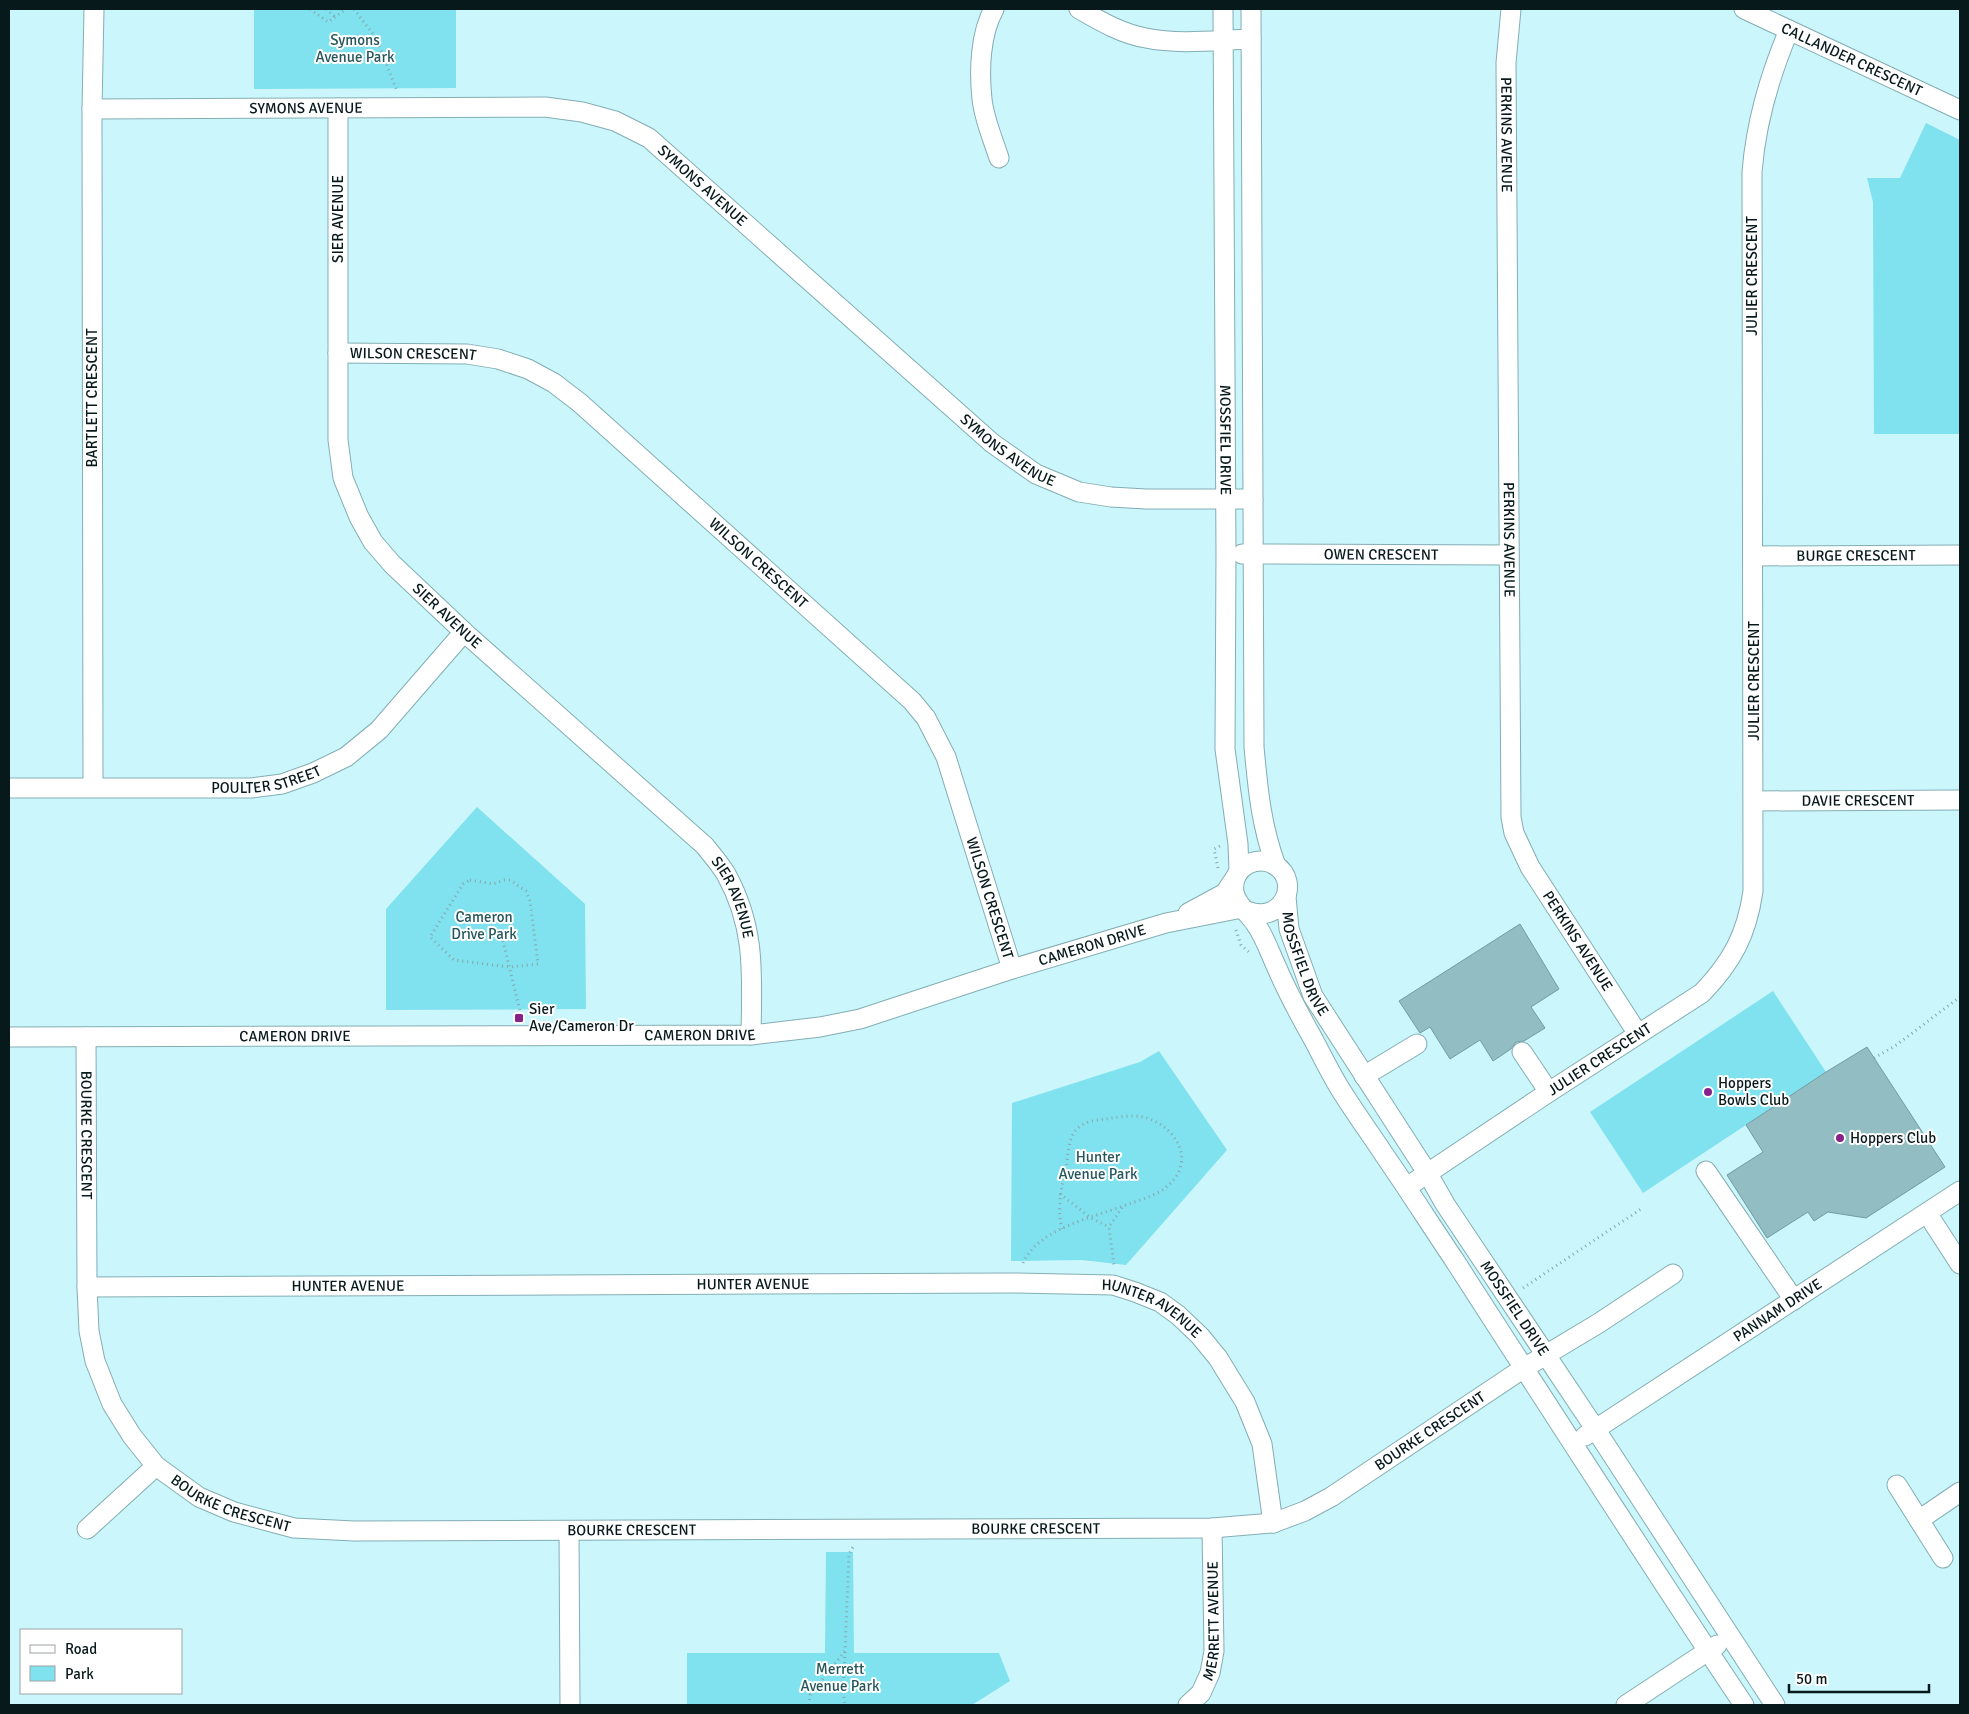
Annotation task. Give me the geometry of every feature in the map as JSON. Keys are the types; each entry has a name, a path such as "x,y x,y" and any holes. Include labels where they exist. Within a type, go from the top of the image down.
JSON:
{"street":[{"name":"BARTLETT CRESCENT","path":"93,787 92,109 94,9"},
{"path":"994,9 983,35 982,100 986,121 999,158"},
{"path":"1079,9 1107,25 1146,38 1180,41 1251,39"},
{"name":"MOSSFIEL DRIVE","path":"1223,9 1224,498 1226,554 1225,749 1238,844 1237,875"},
{"name":"MOSSFIEL DRIVE","path":"1251,9 1254,747 1264,828 1276,866"},
{"name":"PERKINS AVENUE","path":"1511,9 1506,63 1511,817 1514,833 1530,867 1638,1034"},
{"name":"CALLANDER CRESCENT","path":"1744,9 1960,110"},
{"name":"JULIER CRESCENT","path":"1407,1187 1548,1092 1702,993 1718,977 1731,959 1744,935 1751,909 1753,891 1754,801 1752,172 1760,114 1772,74 1789,30"},
{"name":"SYMONS AVENUE","path":"92,109 545,107 582,112 615,121 649,138 992,443 1036,474 1079,492 1111,497 1146,499 1253,499"},
{"name":"SIER AVENUE","path":"338,108 338,440 343,478 359,517 373,542 392,564 464,632 706,846 725,872 736,895 747,926 752,967 752,1035"},
{"name":"WILSON CRESCENT","path":"338,353 466,354 506,361 528,369 554,383 580,403 912,701 926,718 946,758 1012,969"},
{"name":"OWEN CRESCENT","path":"1226,554 1508,555"},
{"name":"BURGE CRESCENT","path":"1754,556 1960,555"},
{"name":"POULTER STREET","path":"9,788 251,788 282,784 313,773 346,757 379,730 464,632"},
{"name":"DAVIE CRESCENT","path":"1754,801 1960,800"},
{"path":"1257,861 1267,862 1276,866 1286,880 1288,889 1286,898 1274,911 1265,914 1256,914 1245,909 1234,894 1237,875 1247,864 1257,861"},
{"name":"CAMERON DRIVE","path":"1166,923 1225,893 1237,875"},
{"name":"MOSSFIEL DRIVE","path":"1286,898 1289,929 1313,996 1428,1174 1445,1204 1546,1354 1775,1705"},
{"name":"MOSSFIEL DRIVE","path":"1245,909 1261,931 1284,985 1339,1088 1407,1187 1744,1705"},
{"name":"CAMERON DRIVE","path":"9,1038 752,1035 820,1027 860,1019 1012,969 1166,923 1245,909"},
{"name":"BOURKE CRESCENT","path":"86,1037 87,1287 89,1331 98,1369 112,1404 132,1436 156,1466 199,1498 234,1512 294,1528 354,1531 1212,1528 1273,1523 1305,1511 1331,1496 1524,1368 1599,1323 1673,1274"},
{"path":"1364,1076 1417,1044"},
{"path":"1522,1052 1548,1092"},
{"path":"1706,1171 1794,1300"},
{"name":"PANNAM DRIVE","path":"1574,1444 1960,1190"},
{"path":"1927,1213 1960,1264"},
{"name":"HUNTER AVENUE","path":"87,1287 1012,1283 1113,1285 1160,1302 1178,1315 1218,1358 1245,1402 1262,1444 1273,1523"},
{"path":"87,1529 156,1466"},
{"path":"1897,1485 1943,1558"},
{"path":"1919,1520 1960,1492"},
{"name":"MERRETT AVENUE","path":"1188,1705 1201,1693 1210,1673 1214,1651 1212,1528"},
{"path":"569,1531 570,1705"},
{"path":"1626,1705 1729,1637"}],"path":[{"path":"310,9 328,22 346,9"},
{"path":"326,9 336,17"},
{"path":"354,9 376,38 403,108"},
{"path":"470,880 493,884 510,880 528,894 538,964 509,968 454,960 430,937 465,882 470,880"},
{"path":"503,941 520,1011"},
{"path":"1874,1058 1895,1046 1960,997"},
{"path":"1023,1263 1040,1241 1062,1229 1154,1194 1166,1187 1175,1178 1182,1165 1181,1151 1174,1137 1158,1124 1144,1117 1124,1116 1096,1120 1077,1128 1072,1137 1060,1194 1062,1229"},
{"path":"1060,1194 1091,1218 1109,1227"},
{"path":"1114,1265 1109,1227 1123,1206"},
{"path":"1507,1298 1641,1210"},
{"path":"845,1705 843,1691 849,1554 855,1543 857,1529"},
{"path":"809,1705 810,1695 845,1651"}],"green space":[{"name":"Symons Avenue Park","path":"254,9 456,9 456,88 254,89"},
{"path":"1926,123 1960,140 1960,434 1874,434 1873,202 1867,178 1900,178"},
{"name":"Cameron Drive Park","path":"477,807 585,904 586,1009 386,1010 386,909"},
{"name":"Hoppers Bowls Club","path":"1773,991 1826,1072 1643,1193 1590,1112"},
{"name":"Hunter Avenue Park","path":"1159,1051 1227,1150 1126,1265 1082,1260 1011,1261 1012,1103 1140,1062"},
{"name":"Merrett Avenue Park","path":"826,1552 853,1552 854,1653 999,1653 1010,1681 972,1705 687,1705 687,1653 825,1653"}],"building":[{"path":"1520,924 1559,989 1531,1007 1545,1028 1524,1041 1516,1042 1511,1049 1493,1061 1480,1040 1450,1059 1430,1027 1420,1033 1399,1001"},
{"name":"Hoppers Club","path":"1867,1047 1945,1167 1866,1218 1828,1212 1814,1221 1808,1212 1767,1238 1727,1175 1763,1152 1746,1125"}],"place":[{"name":"Sier Ave/Cameron Dr","path":"519,1018"},
{"name":"Hoppers Bowls Club","path":"1708,1092"},
{"name":"Hoppers Club","path":"1840,1138"}]}
